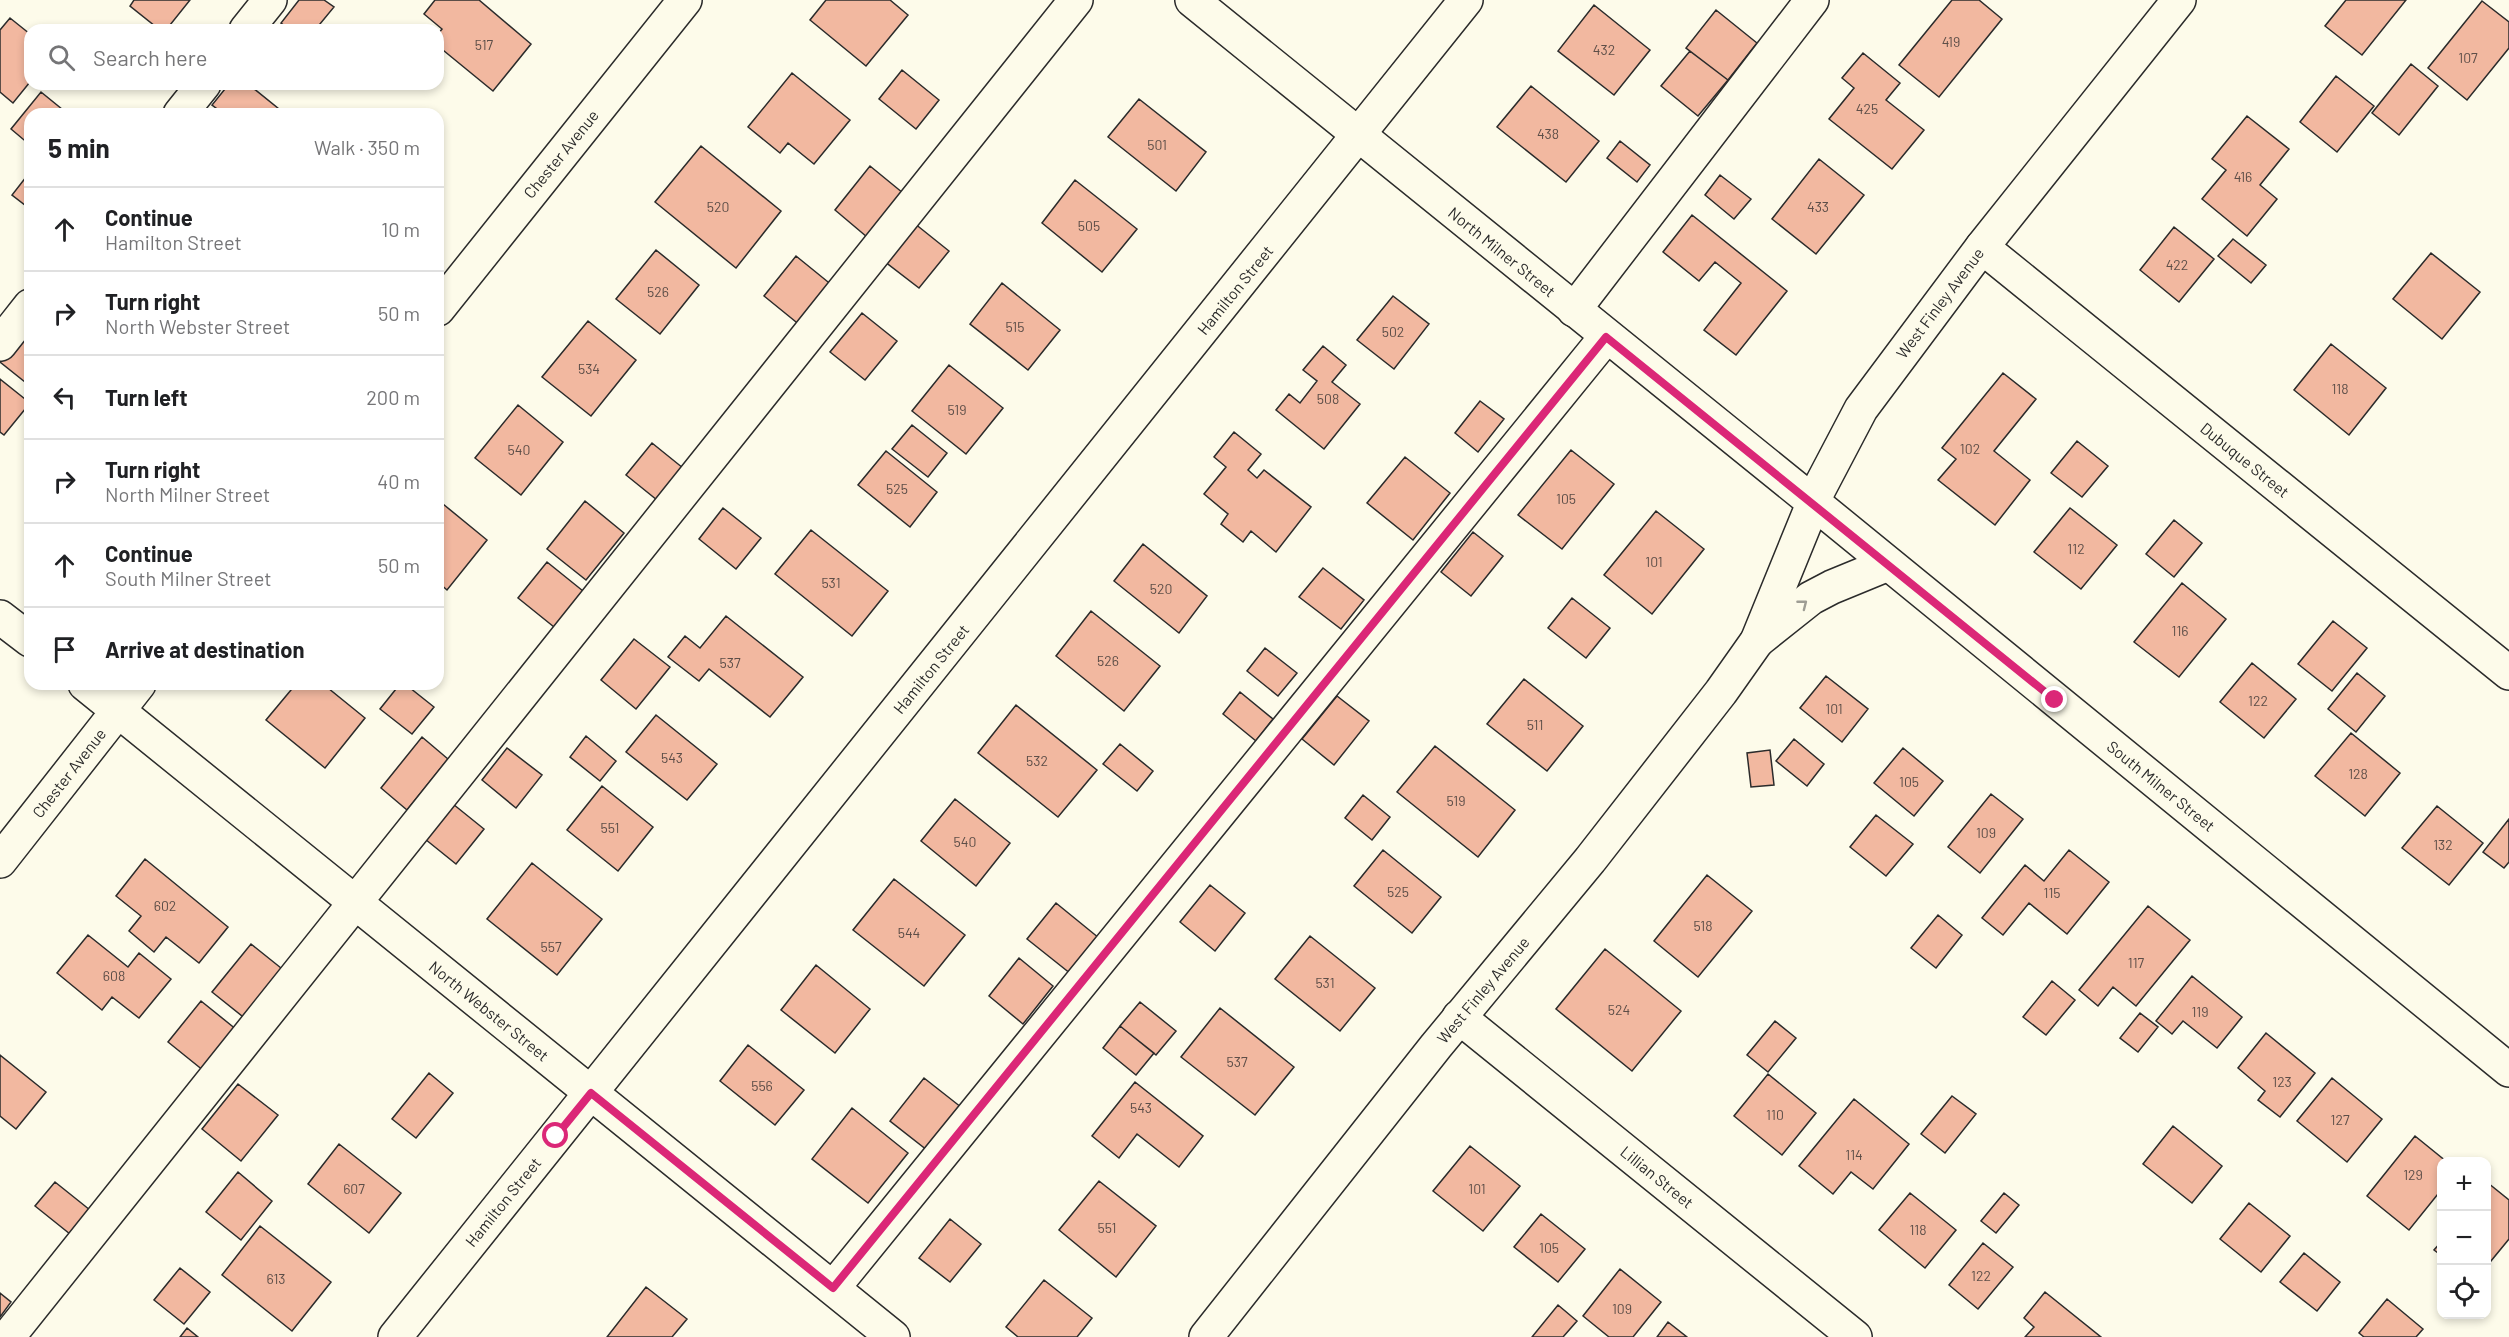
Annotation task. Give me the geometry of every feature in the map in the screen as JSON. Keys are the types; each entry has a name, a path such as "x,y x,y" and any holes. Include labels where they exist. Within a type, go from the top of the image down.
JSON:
{"street":[{"path":"251,24 270,0"},
{"name":"Chester Avenue","path":"444,301 685,0"},
{"path":"8,1337 1076,0"},
{"name":"North Milner Street","path":"1192,0 1606,337 1813,502"},
{"name":"Hamilton Street","path":"395,1337 1466,0"},
{"path":"1574,310 1812,0"},
{"name":"West Finley Avenue","path":"1206,1337 1459,1017 1590,860 1721,692 1757,640 1813,502 1862,408 1982,247 2179,0"},
{"path":"185,108 199,90"},
{"name":"Dubuque Street","path":"1982,247 2509,673"},
{"path":"0,344 24,314"},
{"path":"833,1288 1606,337"},
{"name":"South Milner Street","path":"1813,502 2509,1070"},
{"name":"West Finley Avenue","path":"1757,640 1811,598 1888,564"},
{"path":"0,617 24,635"},
{"name":"North Webster Street","path":"93,690 893,1337"},
{"name":"Chester Avenue","path":"0,861 134,690"},
{"name":"Lillian Street","path":"1459,1017 1855,1337"}],"building":[{"path":"134,0 190,0 171,24 152,24 130,6"},
{"path":"299,0 324,0 334,7 320,24 281,23"},
{"path":"435,0 479,0 531,44 493,91 444,51 444,24 436,24 424,14"},
{"path":"826,0 890,0 908,15 866,66 810,20"},
{"path":"1952,0 1979,0 2002,19 1939,97 1899,65"},
{"path":"2346,0 2406,0 2362,55 2325,26"},
{"path":"2482,1 2509,22 2509,48 2467,100 2428,68"},
{"path":"1594,5 1650,50 1614,95 1558,51"},
{"path":"1716,10 1757,43 1728,80 1686,48"},
{"path":"10,18 24,29 24,89 13,103 0,92 0,30"},
{"path":"1690,51 1728,80 1698,116 1661,86"},
{"path":"1863,53 1900,83 1886,100 1924,130 1892,169 1829,119 1854,88 1842,78"},
{"path":"2411,64 2438,86 2399,135 2372,113"},
{"path":"902,70 939,100 916,129 879,99"},
{"path":"792,73 850,120 814,164 788,143 780,153 748,127"},
{"path":"2336,76 2374,106 2337,152 2300,122"},
{"path":"1531,86 1599,141 1566,182 1497,127"},
{"path":"224,90 255,90 278,108 216,108 212,105"},
{"path":"41,92 61,108 28,108"},
{"path":"1139,99 1206,152 1176,191 1108,137"},
{"path":"24,113 24,140 11,129"},
{"path":"2247,116 2289,149 2260,185 2277,199 2247,236 2202,199 2226,170 2212,159"},
{"path":"1620,141 1650,165 1637,182 1607,158"},
{"path":"701,146 781,211 736,268 655,202"},
{"path":"1819,159 1864,195 1816,254 1772,219"},
{"path":"870,166 903,193 867,237 835,210"},
{"path":"1720,175 1751,199 1734,219 1705,195"},
{"path":"24,180 24,204 12,195"},
{"path":"1075,180 1137,229 1102,272 1042,223"},
{"path":"1692,215 1787,291 1736,355 1704,330 1741,283 1715,262 1699,281 1663,252"},
{"path":"914,223 949,251 919,288 884,261"},
{"path":"2174,227 2214,259 2179,302 2140,270"},
{"path":"2233,239 2266,265 2251,283 2218,256"},
{"path":"656,250 699,285 660,334 616,299"},
{"path":"2431,253 2480,292 2442,339 2393,299"},
{"path":"796,256 833,286 801,326 764,296"},
{"path":"1002,283 1060,330 1028,370 970,324"},
{"path":"1393,296 1429,324 1394,369 1357,340"},
{"path":"862,313 897,341 865,380 830,352"},
{"path":"588,321 636,360 591,416 542,377"},
{"path":"24,332 24,381 0,362"},
{"path":"2331,344 2386,388 2349,435 2294,390"},
{"path":"1323,346 1346,365 1332,382 1360,404 1324,449 1276,410 1289,394 1300,403 1317,381 1303,370"},
{"path":"949,365 1003,408 966,454 912,411"},
{"path":"2003,373 2036,399 1994,451 2030,480 1995,525 1938,480 1956,459 1942,448"},
{"path":"0,379 24,398 24,410 4,435 0,432"},
{"path":"1480,401 1504,419 1478,452 1455,433"},
{"path":"518,405 563,442 521,495 475,458"},
{"path":"912,425 947,453 928,477 892,449"},
{"path":"1234,432 1261,454 1248,470 1257,478 1264,470 1311,507 1276,552 1251,531 1243,542 1221,524 1228,514 1204,494 1226,467 1214,457"},
{"path":"2077,441 2108,466 2082,497 2051,473"},
{"path":"652,443 683,468 657,500 626,475"},
{"path":"1571,450 1614,484 1562,549 1518,515"},
{"path":"886,451 937,492 910,527 858,485"},
{"path":"1405,457 1450,493 1413,540 1367,503"},
{"path":"585,501 624,533 586,580 547,549"},
{"path":"444,505 487,540 447,590 444,587"},
{"path":"723,508 761,538 736,569 699,539"},
{"path":"2070,508 2117,545 2081,589 2034,552"},
{"path":"1656,511 1704,549 1652,614 1604,575"},
{"path":"2174,520 2202,543 2174,577 2146,554"},
{"path":"811,530 888,591 852,636 775,574"},
{"path":"1473,532 1503,556 1471,596 1441,572"},
{"path":"1143,544 1207,596 1179,633 1114,581"},
{"path":"547,562 588,595 559,631 518,598"},
{"path":"1323,568 1364,600 1341,629 1299,597"},
{"path":"2182,583 2226,619 2179,677 2134,642"},
{"path":"1572,598 1610,628 1586,658 1548,628"},
{"path":"1091,611 1160,666 1124,711 1056,656"},
{"path":"726,616 803,677 770,717 709,669 699,681 668,657 685,636 700,648"},
{"path":"2333,621 2367,648 2332,691 2298,664"},
{"path":"634,639 670,667 636,709 601,680"},
{"path":"1265,648 1297,673 1278,696 1247,671"},
{"path":"2252,663 2296,699 2264,738 2220,702"},
{"path":"2357,673 2385,696 2356,732 2328,709"},
{"path":"1826,676 1868,709 1842,742 1800,708"},
{"path":"1524,679 1583,726 1547,771 1487,724"},
{"path":"291,690 330,690 365,718 325,768 266,720"},
{"path":"395,690 413,690 434,707 412,734 380,709"},
{"path":"1240,692 1273,719 1256,741 1223,714"},
{"path":"1337,696 1369,721 1334,765 1302,739"},
{"path":"1016,705 1097,770 1058,817 978,753"},
{"path":"656,715 717,764 687,800 626,752"},
{"path":"2351,733 2400,773 2365,816 2315,776"},
{"path":"586,736 616,761 600,781 570,757"},
{"path":"422,737 448,759 407,810 381,788"},
{"path":"1794,739 1824,764 1807,786 1776,761"},
{"path":"1120,744 1153,771 1137,791 1103,764"},
{"path":"1435,746 1515,810 1478,857 1397,792"},
{"path":"507,748 542,775 516,808 482,780"},
{"path":"1903,748 1943,781 1914,816 1874,783"},
{"path":"1770,750 1774,785 1751,787 1747,753"},
{"path":"602,786 653,827 618,871 567,830"},
{"path":"1991,794 2023,819 1980,873 1948,847"},
{"path":"1363,795 1390,817 1372,840 1345,818"},
{"path":"955,799 1010,843 976,886 921,841"},
{"path":"448,800 484,829 456,864 420,835"},
{"path":"2437,806 2483,843 2449,885 2402,848"},
{"path":"1876,815 1913,844 1886,876 1850,847"},
{"path":"2509,819 2509,862 2504,868 2483,852"},
{"path":"1383,850 1441,897 1412,933 1354,886"},
{"path":"2069,850 2109,882 2067,934 2029,903 2003,935 1982,918 2025,865 2044,881"},
{"path":"145,859 228,927 199,963 166,937 154,952 129,931 141,916 116,896"},
{"path":"532,863 602,919 557,975 487,919"},
{"path":"1707,875 1752,911 1698,977 1654,941"},
{"path":"894,879 965,935 924,986 853,930"},
{"path":"1210,885 1245,913 1215,951 1180,922"},
{"path":"1056,903 1099,938 1071,974 1027,939"},
{"path":"2148,906 2190,940 2136,1006 2113,987 2098,1006 2079,990"},
{"path":"1938,915 1962,935 1936,968 1911,948"},
{"path":"88,935 128,967 139,953 171,979 139,1018 112,997 102,1010 57,973"},
{"path":"1310,936 1375,988 1340,1031 1275,979"},
{"path":"251,944 286,972 247,1020 212,992"},
{"path":"1605,949 1681,1011 1632,1071 1556,1009"},
{"path":"1019,958 1053,986 1023,1024 989,996"},
{"path":"816,965 870,1009 835,1053 781,1010"},
{"path":"2192,976 2242,1017 2217,1048 2183,1021 2172,1034 2156,1021"},
{"path":"2052,981 2075,1000 2046,1035 2023,1017"},
{"path":"201,1001 237,1030 204,1071 168,1042"},
{"path":"1140,1002 1176,1031 1156,1055 1120,1026"},
{"path":"1220,1008 1294,1067 1255,1115 1181,1057"},
{"path":"2140,1013 2158,1027 2138,1052 2120,1038"},
{"path":"1775,1021 1796,1038 1768,1072 1747,1055"},
{"path":"1120,1026 1154,1053 1136,1075 1103,1048"},
{"path":"2266,1033 2315,1073 2280,1117 2258,1100 2265,1091 2238,1068"},
{"path":"748,1045 804,1090 775,1125 720,1081"},
{"path":"0,1055 46,1092 16,1129 0,1116"},
{"path":"429,1073 453,1093 416,1138 392,1119"},
{"path":"1768,1074 1816,1113 1782,1155 1734,1116"},
{"path":"924,1078 966,1111 932,1154 890,1121"},
{"path":"2332,1078 2382,1119 2347,1162 2297,1121"},
{"path":"1135,1082 1203,1136 1179,1167 1137,1134 1119,1158 1092,1136"},
{"path":"238,1084 278,1115 241,1161 202,1129"},
{"path":"1952,1096 1976,1114 1945,1153 1921,1134"},
{"path":"1854,1099 1909,1144 1873,1189 1851,1172 1833,1194 1799,1166"},
{"path":"852,1108 908,1153 868,1203 812,1159"},
{"path":"2173,1126 2222,1166 2192,1203 2143,1164"},
{"path":"2415,1136 2441,1157 2437,1157 2437,1195 2409,1230 2367,1196"},
{"path":"339,1144 401,1193 369,1233 308,1184"},
{"path":"1470,1146 1520,1186 1483,1231 1433,1191"},
{"path":"238,1172 272,1201 241,1240 206,1212"},
{"path":"1099,1181 1156,1226 1116,1277 1059,1230"},
{"path":"55,1182 90,1210 70,1234 35,1206"},
{"path":"2491,1185 2509,1200 2509,1239 2491,1261"},
{"path":"1910,1193 1956,1230 1925,1268 1879,1230"},
{"path":"2004,1193 2019,1205 1996,1233 1981,1221"},
{"path":"2249,1203 2290,1236 2261,1272 2220,1239"},
{"path":"1541,1214 1585,1249 1558,1282 1514,1247"},
{"path":"950,1219 981,1244 950,1282 919,1258"},
{"path":"260,1226 331,1282 292,1331 222,1275"},
{"path":"1983,1243 2013,1267 1978,1309 1949,1285"},
{"path":"2304,1253 2340,1282 2317,1311 2280,1282"},
{"path":"180,1268 210,1292 184,1324 154,1300"},
{"path":"1620,1269 1661,1302 1633,1337 1609,1337 1583,1316"},
{"path":"1044,1280 1092,1318 1077,1337 1018,1337 1006,1327"},
{"path":"646,1287 687,1319 672,1337 607,1337"},
{"path":"2045,1292 2101,1337 2025,1337 2034,1327 2024,1318"},
{"path":"0,1293 11,1302 0,1317"},
{"path":"2387,1299 2423,1329 2416,1337 2364,1337 2359,1333"},
{"path":"1558,1305 1577,1321 1563,1337 1532,1337"},
{"path":"1668,1322 1687,1337 1657,1337"},
{"path":"187,1328 198,1337 180,1337"}],"route":[{"path":"556,1136 591,1093 833,1288 1606,337 1813,502 2055,700"}]}
